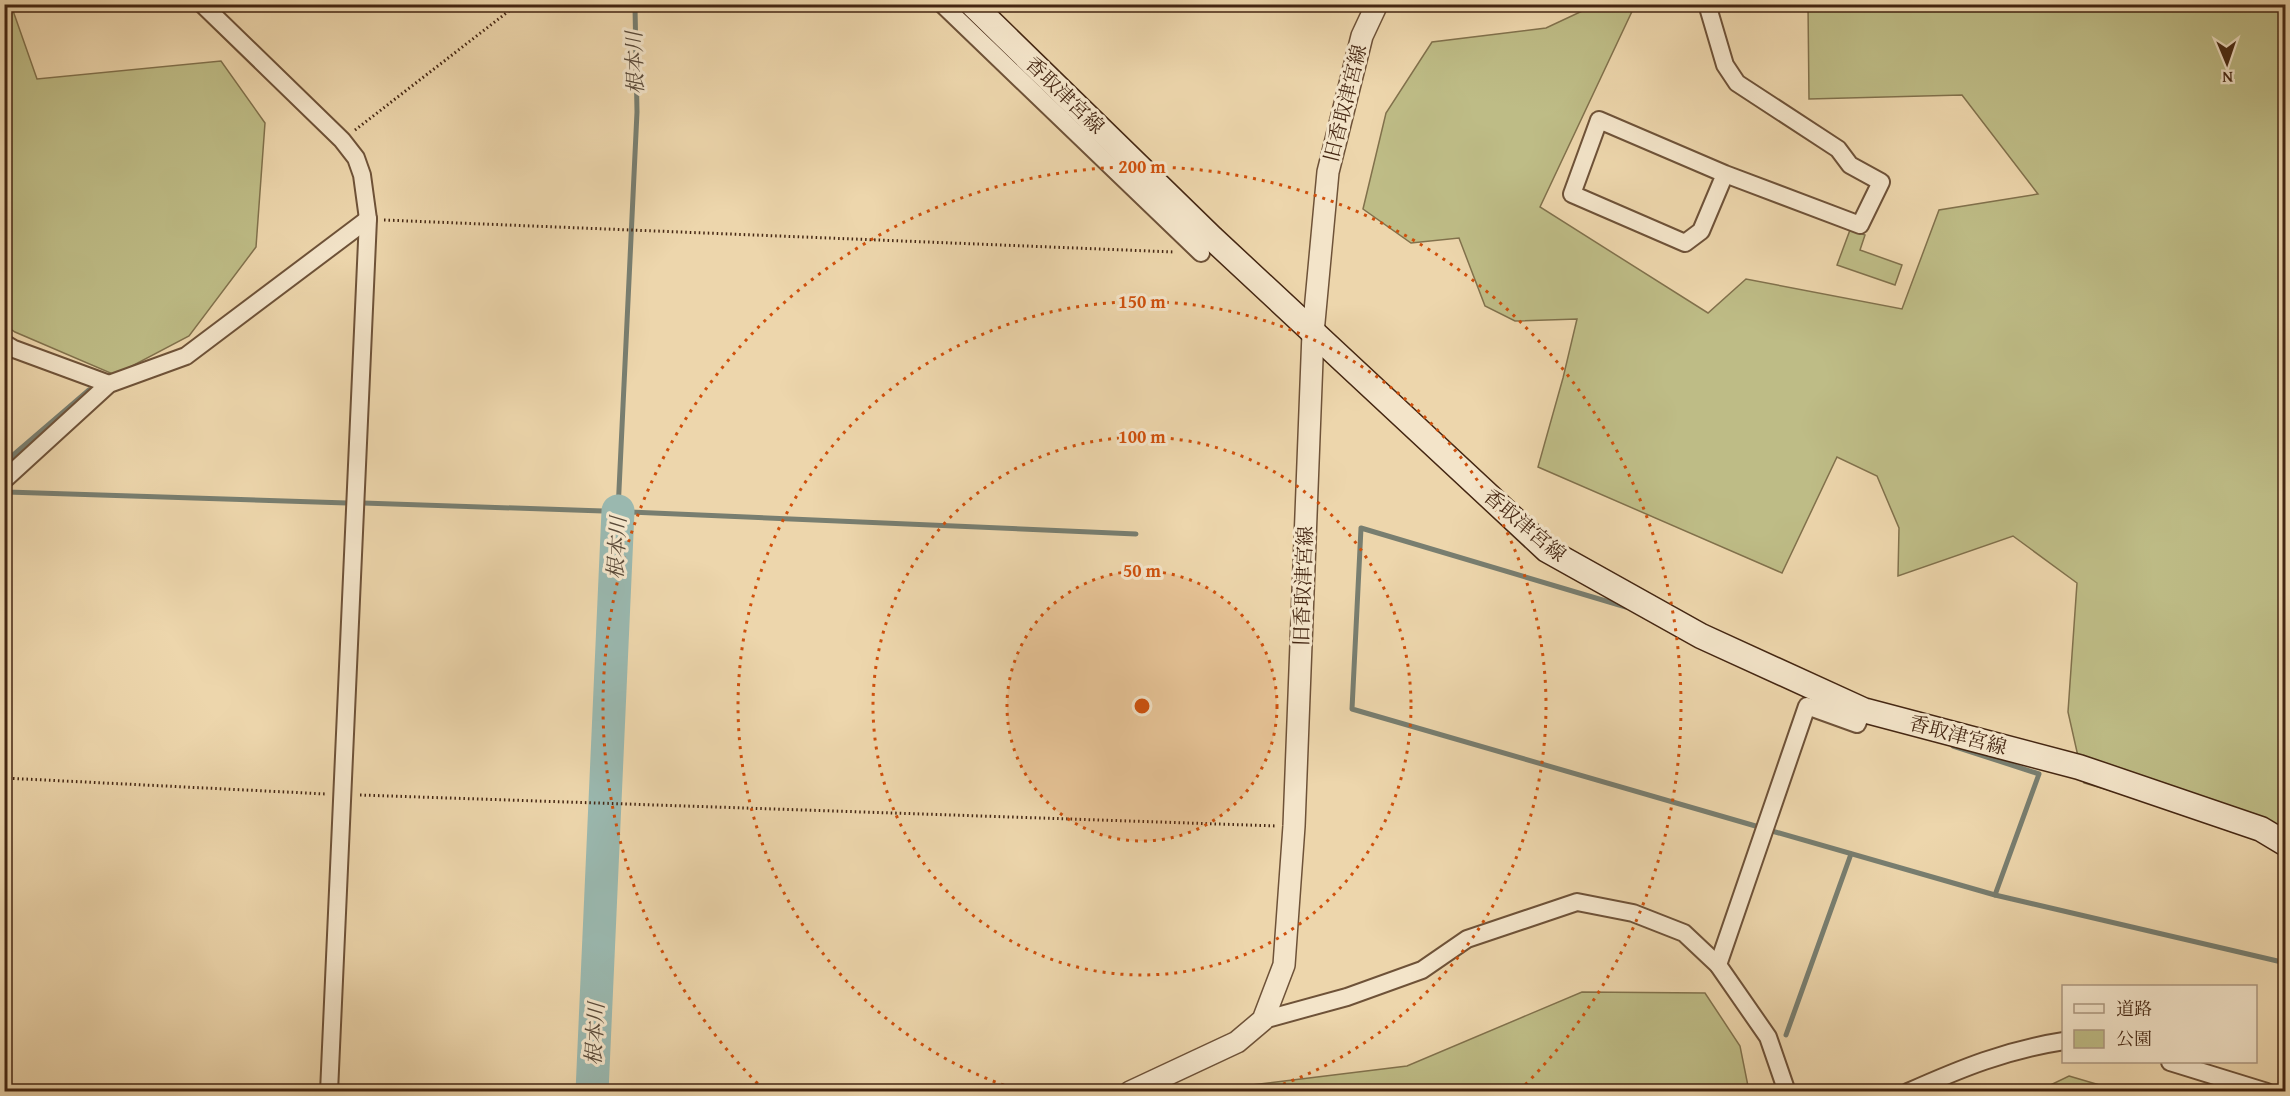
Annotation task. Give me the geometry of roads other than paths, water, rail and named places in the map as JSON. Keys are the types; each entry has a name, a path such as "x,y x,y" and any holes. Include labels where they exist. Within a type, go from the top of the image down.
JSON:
{"main road":[{"name":"香取津宮線","path":"972,4 1313,333 1548,550 1701,636 1863,710 2079,767 2261,829 2286,844"}],"street":[{"path":"202,4 342,140 356,158 362,176 368,219 329,1092"},
{"path":"942,4 1201,253"},
{"name":"旧香取津宮線","path":"1131,1092 1237,1042 1263,1020 1284,965 1294,826 1313,333 1328,172 1362,36 1377,4"},
{"path":"1707,4 1725,65 1737,84 1839,149 1850,165 1881,182 1860,225 1725,174 1599,120 1572,194 1685,243 1701,231 1725,174"},
{"path":"4,480 109,384 186,356 368,219"},
{"path":"4,343 14,349 109,384"},
{"path":"1718,965 1807,706 1857,724 1863,710"},
{"path":"1263,1020 1347,997 1422,970 1467,939 1577,902 1634,913 1684,933 1718,965 1768,1037 1787,1092"},
{"path":"1908,1092 1984,1059 2036,1045 2062,1041"},
{"path":"2173,1063 2267,1092"}],"waterway":[{"name":"根本川","path":"618,511 637,112 635,7 633,4"},
{"path":"4,463 89,390"},
{"path":"6,490 7,492 347,503"},
{"path":"363,503 603,511"},
{"name":"根本川","path":"592,1092 618,511"},
{"path":"630,512 1136,534"},
{"path":"1626,607 1361,528 1352,709 1759,827"},
{"path":"1953,746 2039,774 1995,895"},
{"path":"1772,831 1995,895 2286,963"},
{"path":"1786,1035 1851,854"}]}
